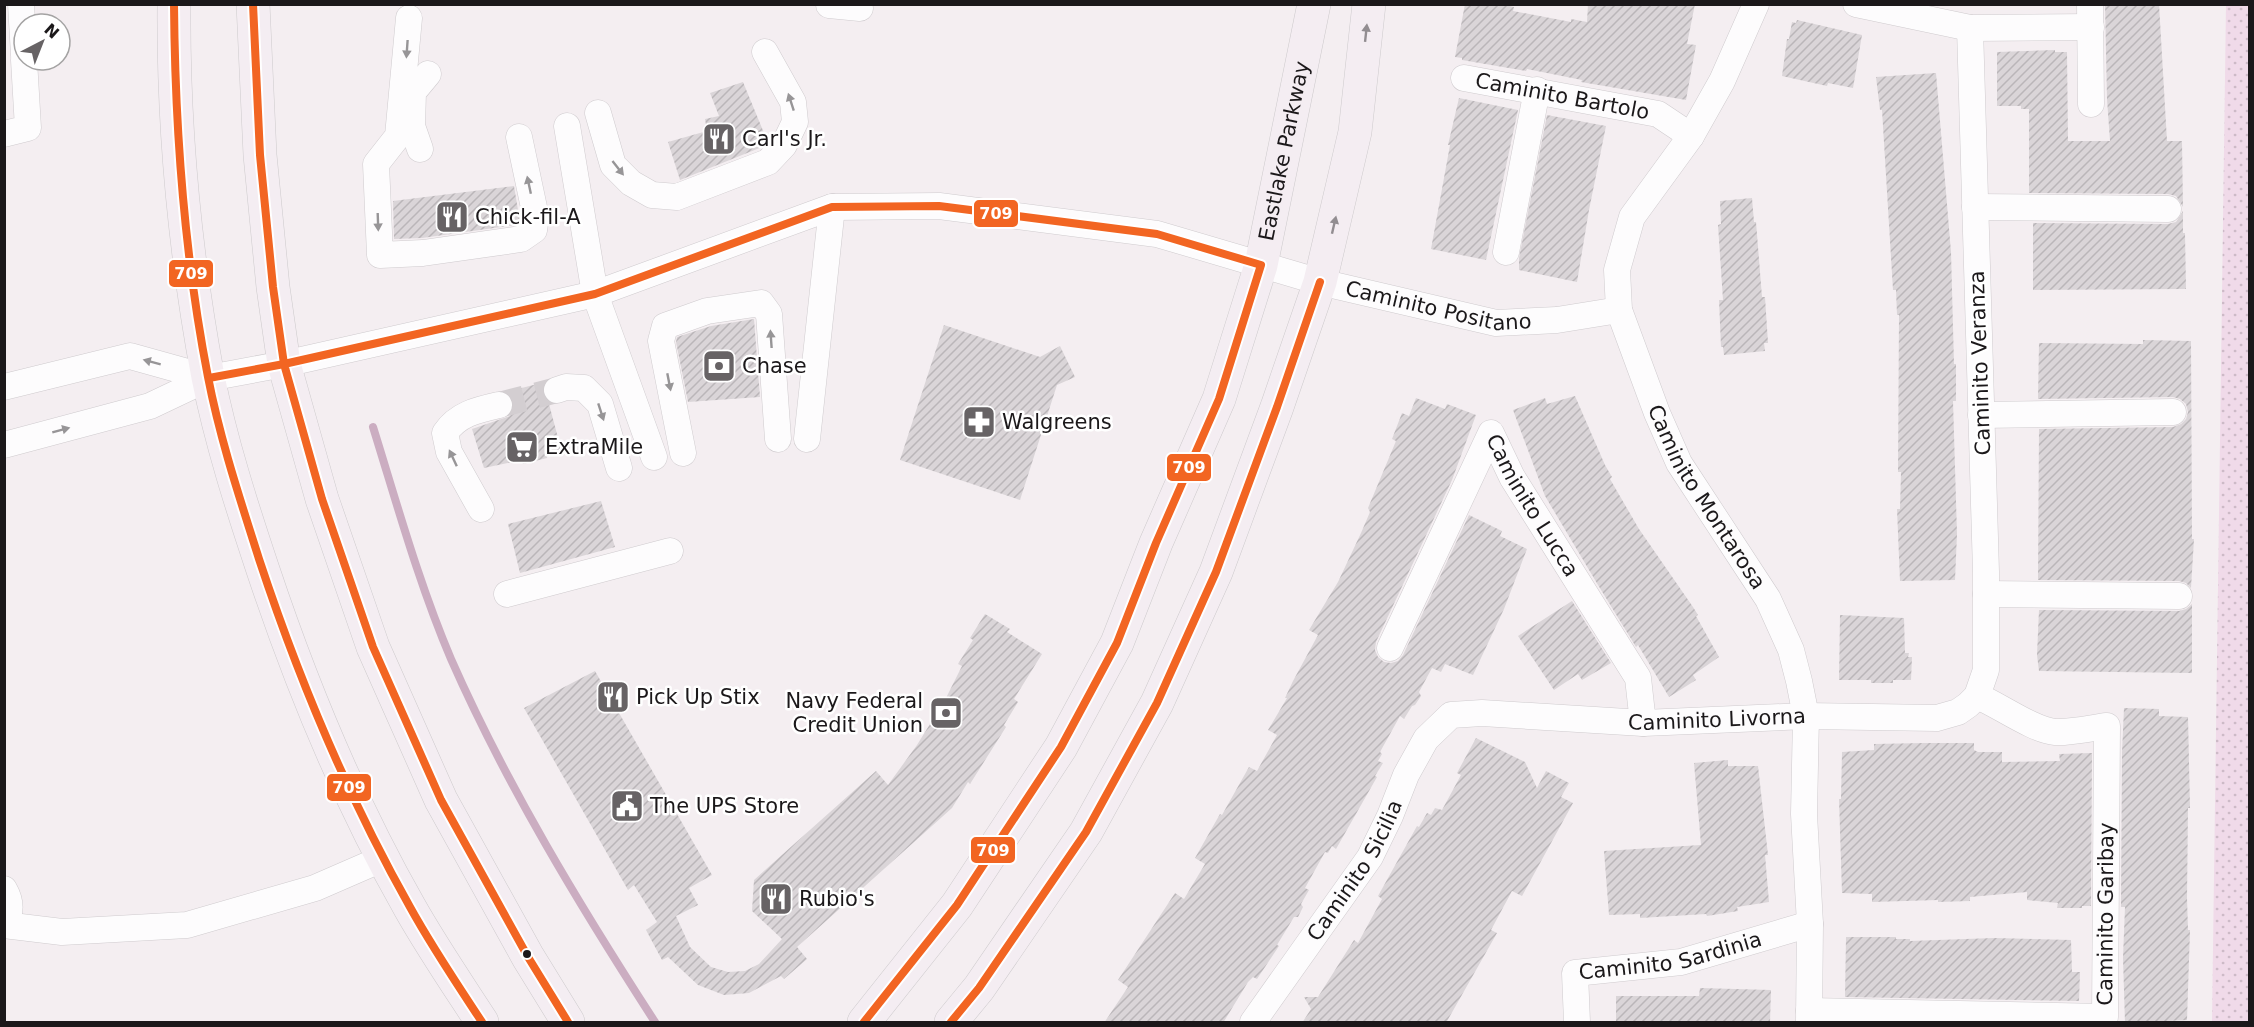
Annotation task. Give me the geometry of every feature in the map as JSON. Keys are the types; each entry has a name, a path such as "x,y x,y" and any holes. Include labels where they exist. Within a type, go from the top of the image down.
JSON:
{"main road":[{"path":"174,4 174,66 179,165 194,289 209,378 249,528 279,620 317,721 410,908 482,1023"},
{"path":"253,4 260,155 273,287 284,364 322,499 373,647 441,800 528,957 568,1023"},
{"name":"Eastlake Parkway","path":"864,1023 957,905 1061,747 1117,643 1156,543 1219,399 1261,266 1314,4"},
{"path":"951,1023 979,988 1086,832 1157,703 1216,572 1320,282 1356,132 1369,4"}],"street":[{"name":"Caminito Montarosa","path":"1756,4 1722,81 1690,136 1632,217 1617,270 1619,310 1657,413 1679,463 1768,599 1791,650 1806,716 1804,814 1810,924 1809,1017"},
{"path":"1856,4 1970,28 2090,16 2091,104"},
{"path":"829,5 860,8"},
{"path":"409,18 398,136 376,164 380,255 423,253 521,239 534,230 536,217 519,137"},
{"name":"Caminito Veranza","path":"1970,28 1986,594 1986,670 1977,696"},
{"path":"598,113 614,165 631,183 652,195 677,197 768,162 784,145 795,122 793,102 765,52"},
{"path":"4,134 28,128 25,72"},
{"path":"420,149 412,126 413,92 428,74"},
{"name":"Caminito Bartolo","path":"1464,78 1658,114 1690,136"},
{"path":"1506,252 1537,90"},
{"path":"567,126 595,294 654,457"},
{"name":"Caminito Positano","path":"209,378 284,364 595,294 832,207 939,206 1157,234 1320,282 1496,323 1557,320 1619,310"},
{"path":"807,439 832,207"},
{"path":"1975,207 2168,209"},
{"path":"683,453 661,341 665,326 707,311 761,303 769,314 778,439"},
{"path":"4,387 130,356 209,378"},
{"path":"4,445 150,406 209,378"},
{"path":"557,390 566,387 584,388 600,404 619,468"},
{"path":"481,509 450,452 445,433 452,422 473,411 499,405"},
{"path":"1982,415 2173,412"},
{"name":"Caminito Lucca","path":"1390,648 1491,434 1512,477 1638,678 1643,723"},
{"path":"507,594 670,551"},
{"path":"1986,594 2179,596"},
{"name":"Caminito Livorna","path":"1451,715 1482,712 1643,723 1806,716 1937,718 1958,712 1977,696"},
{"name":"Caminito Garibay","path":"1809,1017 2105,1017 2107,726 2054,732 2018,718 1998,704 1977,696"},
{"name":"Caminito Sicilia","path":"1253,1023 1370,857 1390,816 1406,775 1426,740 1451,715"},
{"path":"4,889 9,899 10,911 4,925 62,932 187,925 315,888 384,858"},
{"name":"Caminito Sardinia","path":"1577,1023 1575,973 1681,962 1810,924"}],"shaded area":[{"path":"2249,4 2250,1022 2212,1022 2226,5"}],"building":[{"path":"1465,4 1500,4 1514,7 1513,11 1571,22 1571,19 1587,22 1588,4 1695,4 1687,44 1696,45 1686,100 1455,57"},
{"path":"2105,4 2159,4 2167,141 2182,141 2183,207 2176,196 2168,194 2029,193 2029,109 2021,109 2021,106 1997,106 1997,52 2055,50 2055,52 2067,52 2068,141 2110,141"},
{"path":"1797,20 1862,35 1853,88 1828,83 1827,86 1782,76 1787,39 1789,39 1792,22 1796,23"},
{"path":"1936,73 1951,252 1954,364 1956,364 1956,401 1953,401 1957,534 1955,580 1900,581 1897,509 1900,509 1901,472 1898,472 1899,315 1897,315 1896,290 1893,290 1882,110 1880,110 1876,77"},
{"name":"Carl's Jr.","path":"743,82 764,133 758,135 762,147 680,180 668,142 707,131 705,119 719,116 710,93"},
{"path":"1459,98 1518,110 1486,260 1431,249 1450,145 1448,145"},
{"path":"1547,115 1606,126 1577,282 1519,270 1519,258"},
{"name":"Chick-fil-A","path":"514,186 520,222 515,225 422,238 394,239 393,201"},
{"path":"1752,198 1762,297 1765,297 1768,343 1764,343 1765,351 1724,355 1723,347 1721,347 1719,300 1723,300 1718,225 1721,224 1720,201"},
{"path":"2183,211 2186,289 2033,290 2033,223 2168,224 2176,222"},
{"name":"Chase","path":"754,319 760,397 688,402 676,342 677,337 711,326"},
{"name":"Walgreens","path":"944,325 1040,357 1060,346 1075,377 1057,385 1020,500 900,460"},
{"path":"2143,340 2191,341 2192,539 2194,539 2191,588 2179,581 2038,580 2039,429 2173,427 2186,419 2188,412 2186,404 2173,397 2038,399 2039,343 2143,344"},
{"path":"545,382 543,394 552,404 549,404 561,449 548,452 547,458 523,464 521,460 484,468 472,429 510,416 514,402 506,392"},
{"path":"1575,396 1612,477 1610,479 1639,529 1698,615 1696,616 1719,657 1693,675 1696,680 1669,697 1638,645 1636,647 1545,496 1513,410 1545,398 1547,404"},
{"path":"1416,398 1445,409 1447,404 1476,415 1452,480 1376,642 1375,650 1384,662 1398,661 1403,655 1469,515 1502,531 1500,536 1527,549 1504,609 1473,675 1445,664 1441,672 1432,668 1419,692 1421,696 1404,719 1400,716 1380,752 1382,754 1378,761 1383,763 1375,776 1377,777 1336,849 1332,846 1328,853 1325,852 1305,888 1309,890 1301,904 1303,907 1298,917 1294,917 1277,945 1279,946 1257,979 1253,977 1248,982 1223,1023 1104,1023 1128,987 1118,980 1175,893 1184,899 1205,864 1195,858 1249,767 1257,771 1277,735 1268,730 1287,698 1285,698 1293,681 1318,635 1309,630 1338,582 1361,533 1370,512 1368,508 1396,441 1392,439 1402,413 1409,416"},
{"path":"601,501 615,547 520,573 508,524"},
{"path":"1572,601 1611,663 1582,680 1578,674 1554,690 1518,636"},
{"path":"2192,604 2192,673 2039,671 2037,655 2039,610 2179,611"},
{"path":"985,614 1010,629 1007,632 1042,654 1014,699 1018,702 1004,725 1006,727 952,808 797,947 807,959 784,979 781,976 749,993 724,995 698,985 668,957 662,960 646,930 657,922 634,885 628,890 524,708 595,671 712,875 689,888 698,905 676,916 690,947 711,967 728,972 745,971 759,964 782,939 752,911 754,880 876,771 888,785 917,745 946,698 962,666 958,664 973,640 970,638"},
{"path":"1840,615 1904,618 1905,653 1909,653 1908,657 1912,657 1911,680 1871,683 1871,680 1839,680"},
{"path":"2124,708 2159,709 2159,716 2188,717 2190,808 2188,808 2187,898 2188,930 2190,930 2187,1020 2125,1023 2123,958 2125,907 2121,907"},
{"path":"1476,738 1525,762 1537,788 1546,771 1569,783 1561,797 1573,803 1522,896 1512,891 1491,930 1497,933 1446,1023 1302,1023 1311,1009 1304,997 1318,997 1354,940 1358,943 1382,899 1378,896 1417,826 1419,827 1427,813 1431,815 1435,808 1442,810 1461,775 1457,773"},
{"path":"1974,743 1974,750 1978,752 2002,752 2002,762 2060,761 2059,754 2092,753 2091,906 2057,908 2058,903 2027,900 2027,892 1970,897 1970,901 1938,902 1938,900 1872,902 1872,894 1842,893 1839,799 1841,799 1842,752 1874,750 1874,744"},
{"path":"1728,760 1728,766 1758,766 1768,855 1765,855 1769,902 1737,907 1738,911 1707,916 1706,914 1640,918 1640,914 1609,915 1604,851 1701,845 1694,763"},
{"path":"1846,937 1896,937 1896,939 1910,939 1910,941 1994,938 2071,940 2072,972 2080,972 2079,1001 1845,997"},
{"path":"1700,988 1771,990 1770,1023 1616,1023 1616,996 1699,996"}],"waterway":[{"path":"373,427 429,602 451,659 473,706 546,845 655,1022"}],"tunnel":[{"path":"499,405 557,390"}],"transit line":[{"name":"709","path":"174,4 176,98 187,238 208,377 224,446 274,604 326,737 366,823 418,922 482,1022"},
{"name":"709","path":"253,4 260,155 273,287 284,364 322,499 373,647 441,800 528,957 568,1022"},
{"name":"709","path":"209,378 284,364 595,294 832,207 939,206 1157,234 1261,265"},
{"name":"709","path":"864,1022 957,905 1061,747 1117,643 1156,543 1219,399 1261,265"},
{"name":"709","path":"951,1022 979,988 1086,832 1157,703 1216,572 1320,282"}],"place":[{"name":"Carl's Jr.","path":"719,139"},
{"name":"Chick-fil-A","path":"452,217"},
{"name":"Chase","path":"719,366"},
{"name":"Walgreens","path":"979,422"},
{"name":"ExtraMile","path":"522,447"},
{"name":"Pick Up Stix","path":"613,697"},
{"name":"Navy Federal Credit Union","path":"946,713"},
{"name":"The UPS Store","path":"627,806"},
{"name":"Rubio's","path":"776,899"}]}
